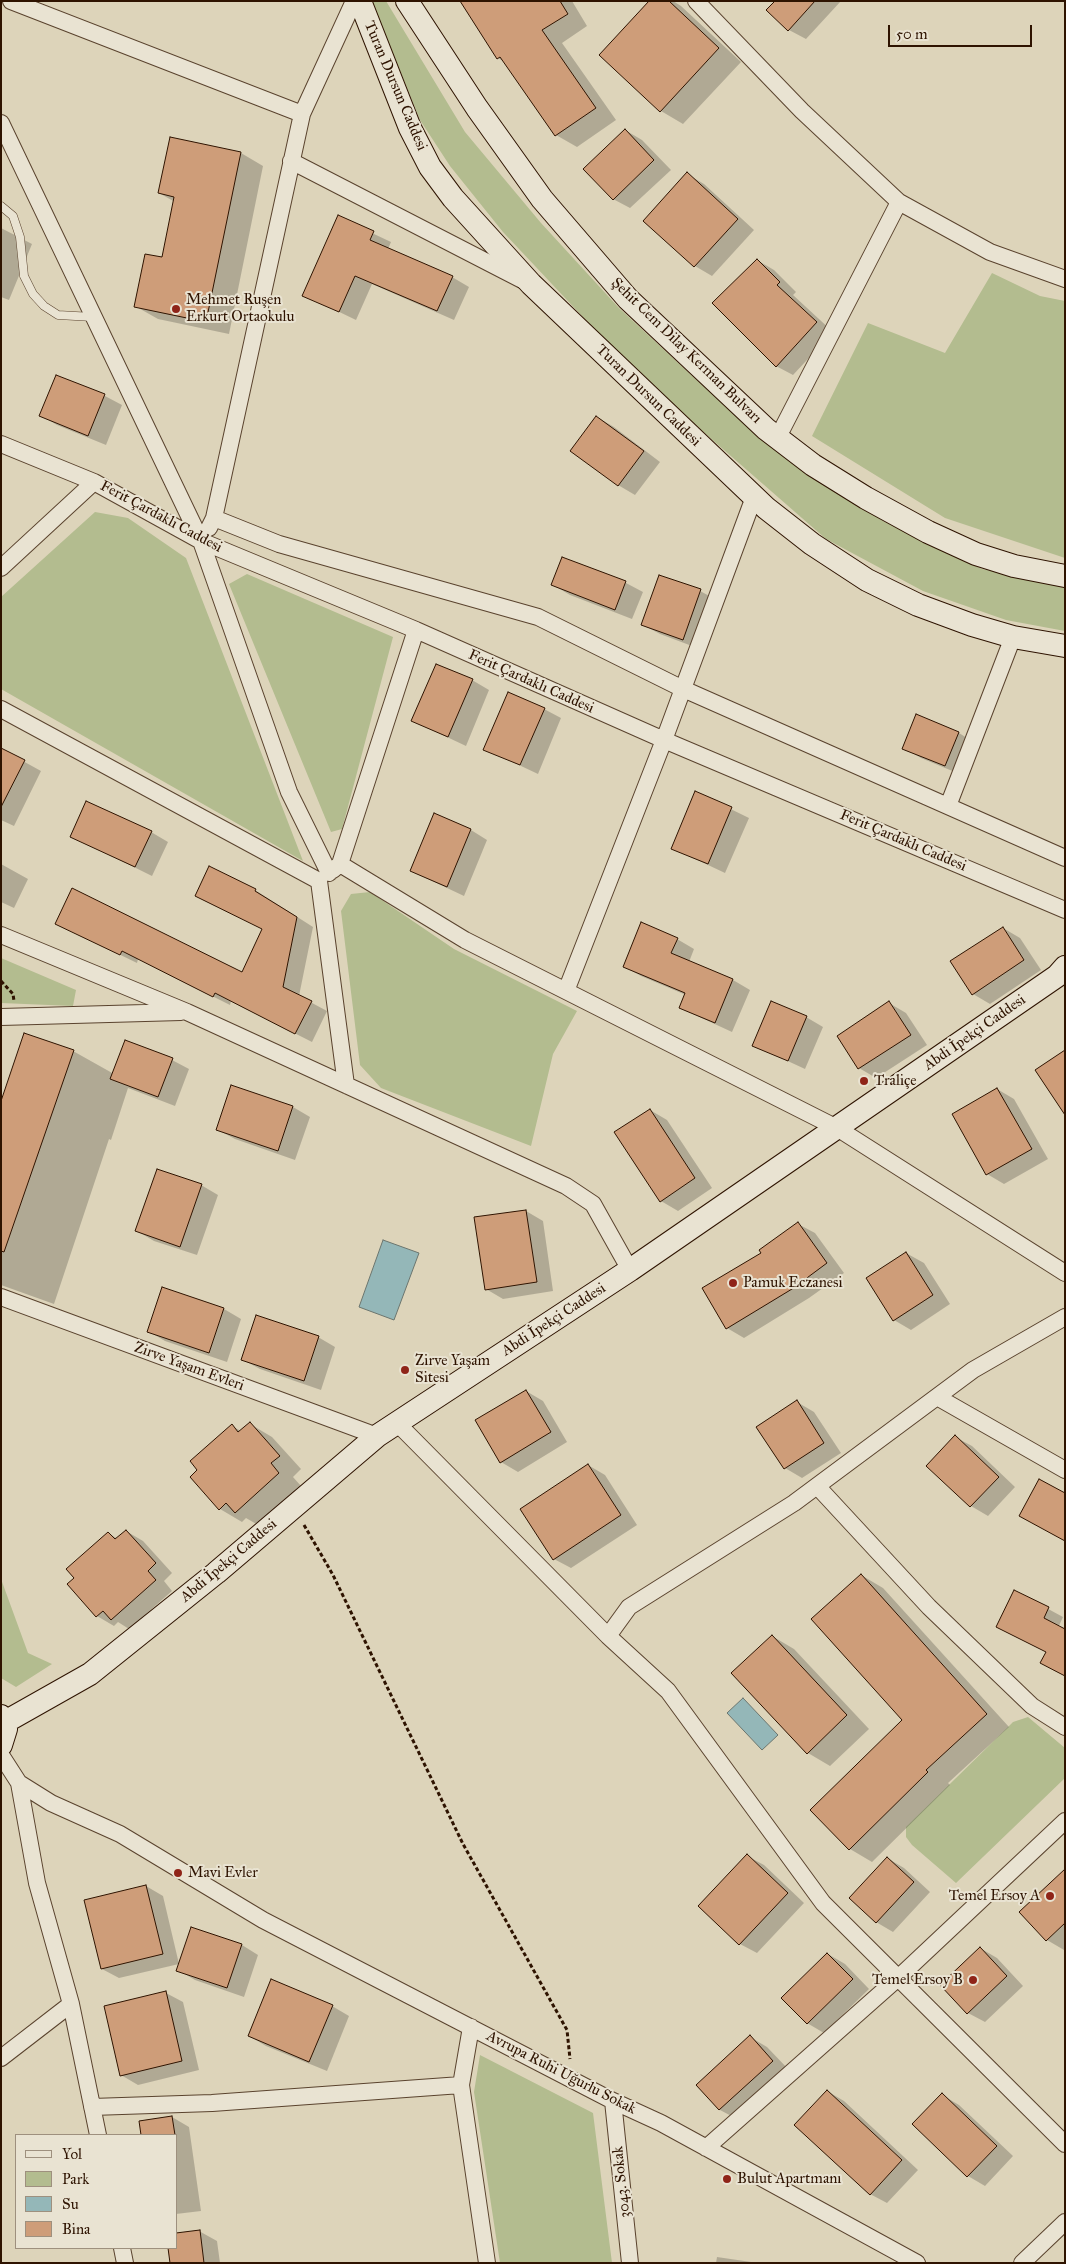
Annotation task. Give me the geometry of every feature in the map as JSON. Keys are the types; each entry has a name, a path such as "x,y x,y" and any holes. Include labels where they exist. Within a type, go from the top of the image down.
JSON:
{"main road":[{"name":"Turan Dursun Caddesi","path":"360,1 410,128 430,167 459,205 531,284 754,497 812,544 867,580 918,606 972,626 1013,637 1065,646"},
{"name":"Şehit Cem Dilay Kerman Bulvarı","path":"406,1 477,108 542,199 628,299 718,386 812,465 866,498 928,532 976,554 1014,566 1065,576"},
{"name":"Abdi İpekçi Caddesi","path":"1,1745 6,1736 3,1719 90,1674 216,1573 396,1422 630,1270 1057,976 1065,967"}],"street":[{"path":"11,1 302,114"},
{"path":"201,541 214,518 302,114 354,1"},
{"path":"696,1 802,111 899,202 990,252 1065,279"},
{"path":"1,123 201,541 289,792 329,873 346,1085"},
{"path":"291,161 531,284"},
{"path":"778,437 899,202"},
{"name":"Ferit Çardaklı Caddesi","path":"1,444 94,482 201,541 416,630 664,740 1065,910"},
{"path":"1,568 94,482"},
{"path":"566,991 664,740 681,688 754,497"},
{"path":"214,518 279,544 538,616 681,688 1065,858"},
{"path":"329,873 416,630"},
{"path":"948,806 1013,637"},
{"path":"1,709 837,1128 1065,1273"},
{"path":"1,935 187,1012 566,1186 593,1204 630,1270"},
{"path":"1,1017 187,1012"},
{"name":"Zirve Yaşam Evleri","path":"1,1297 377,1436"},
{"path":"608,1636 629,1606 794,1503 973,1370 1064,1319"},
{"path":"937,1397 1065,1470"},
{"path":"396,1422 608,1636 668,1691 823,1903 1065,2144"},
{"path":"817,1486 929,1607 1032,1706 1065,1728"},
{"name":"Avrupa Ruhi Uğurlu Sokak","path":"1,1755 19,1783 51,1804 120,1834 263,1920 613,2101 661,2123 917,2263"},
{"path":"19,1783 37,1884 71,2004 98,2134"},
{"path":"706,2148 898,1978 1065,1821"},
{"path":"1,2058 71,2004"},
{"path":"471,2027 461,2085 487,2263"},
{"path":"92,2107 212,2103 461,2085"},
{"name":"3043. Sokak","path":"613,2101 630,2263"},
{"path":"1022,2263 1065,2222"},
{"path":"122,2249 125,2263"}],"lane":[{"path":"1,206 13,216 20,237 24,276 33,294 44,306 58,315 94,317"}],"path":[{"path":"294,1507 333,1575 463,1844 567,2030 572,2080"}],"green space":[{"path":"372,1 386,1 465,132 541,223 619,308 701,384 783,453 883,521 982,569 1065,587 1065,631 1006,620 923,591 826,539 685,416 598,333 503,232 450,166 420,120"},
{"path":"992,273 1040,296 1065,301 1065,558 945,518 812,436 868,323 945,353"},
{"path":"95,512 128,518 186,558 303,861 1,689 1,597"},
{"path":"247,574 393,637 342,829 331,832 229,584"},
{"path":"370,892 454,949 577,1011 553,1054 531,1146 381,1088 360,1065 341,911 351,894"},
{"path":"1,958 76,990 73,1006 1,1003"},
{"path":"1,1579 28,1653 52,1664 16,1687 1,1678"},
{"path":"1028,1717 1065,1748 1065,1778 956,1883 912,1845 906,1837 906,1827 1013,1722"},
{"path":"480,2055 593,2113 612,2263 500,2263 474,2092"}],"water":[{"path":"383,1240 419,1253 394,1320 359,1307"},
{"path":"743,1698 778,1735 762,1750 727,1713"}],"building":[{"path":"460,1 560,1 568,14 542,30 596,108 555,136 500,57 497,59"},
{"path":"649,1 669,1 719,48 660,112 599,55"},
{"path":"775,1 815,1 788,31 766,10"},
{"path":"625,129 654,160 613,200 583,169"},
{"path":"170,137 241,152 206,322 134,307 145,254 162,257 174,197 158,193"},
{"path":"687,172 738,219 694,267 643,221"},
{"path":"338,215 374,231 370,240 453,276 437,311 355,276 339,312 302,296"},
{"path":"757,259 780,282 777,285 817,322 776,367 712,303"},
{"path":"56,375 105,394 88,436 39,416"},
{"path":"596,416 644,451 618,486 570,451"},
{"path":"562,557 626,581 615,610 551,585"},
{"path":"659,575 701,589 683,640 641,625"},
{"path":"436,664 473,679 448,737 411,721"},
{"path":"508,692 545,708 520,765 483,750"},
{"path":"916,714 959,732 945,766 902,749"},
{"path":"1,748 25,760 1,807"},
{"path":"695,791 732,807 708,864 671,849"},
{"path":"86,801 152,831 135,867 70,837"},
{"path":"434,813 471,829 447,887 410,871"},
{"path":"209,866 256,889 255,891 297,917 283,987 312,1001 295,1034 215,993 213,997 122,951 120,955 55,924 72,888 242,972 262,929 195,896"},
{"path":"641,922 678,938 671,953 733,979 715,1023 679,1008 685,993 623,967"},
{"path":"1003,927 1024,960 972,995 950,961"},
{"path":"771,1001 807,1016 788,1061 752,1046"},
{"path":"889,1001 911,1035 858,1069 837,1036"},
{"path":"24,1033 74,1050 4,1252 1,1251 1,1101"},
{"path":"125,1040 173,1058 158,1097 110,1079"},
{"path":"1065,1050 1065,1115 1035,1070"},
{"path":"231,1085 293,1106 278,1151 216,1130"},
{"path":"997,1088 1032,1149 986,1175 952,1114"},
{"path":"650,1109 695,1178 660,1202 614,1132"},
{"path":"157,1169 202,1184 180,1247 135,1231"},
{"path":"526,1210 537,1282 485,1290 474,1217"},
{"path":"798,1222 827,1263 792,1289 726,1329 702,1288 761,1253 759,1250"},
{"path":"906,1252 933,1295 893,1321 866,1278"},
{"path":"162,1287 224,1308 209,1353 147,1332"},
{"path":"256,1315 319,1336 304,1381 241,1360"},
{"path":"526,1390 551,1432 500,1463 475,1420"},
{"path":"797,1400 824,1443 784,1469 756,1427"},
{"path":"250,1422 280,1456 271,1463 279,1473 235,1513 226,1503 219,1510 190,1477 197,1470 190,1461 232,1424 238,1432"},
{"path":"955,1435 999,1477 970,1507 926,1466"},
{"path":"588,1464 621,1515 553,1560 520,1509"},
{"path":"1039,1479 1065,1493 1065,1541 1019,1516"},
{"path":"126,1530 156,1563 148,1571 156,1580 111,1620 103,1611 96,1617 67,1584 74,1578 66,1569 108,1532 115,1539"},
{"path":"861,1574 987,1714 926,1770 928,1772 849,1850 810,1810 902,1720 811,1619"},
{"path":"1014,1590 1049,1607 1044,1618 1065,1629 1065,1676 1040,1663 1046,1652 996,1627"},
{"path":"772,1635 847,1715 807,1754 731,1673"},
{"path":"747,1854 788,1893 739,1945 698,1906"},
{"path":"887,1857 914,1882 876,1923 849,1898"},
{"name":"Temel Ersoy A","path":"1065,1869 1065,1923 1046,1941 1019,1912"},
{"path":"146,1885 163,1954 101,1969 84,1900"},
{"path":"191,1927 242,1944 227,1988 176,1971"},
{"name":"Temel Ersoy B","path":"980,1947 1007,1976 967,2014 940,1985"},
{"path":"827,1953 853,1979 807,2024 781,1998"},
{"path":"271,1979 333,2005 309,2062 248,2036"},
{"path":"166,1991 182,2061 120,2076 104,2006"},
{"path":"750,2035 773,2061 719,2110 696,2085"},
{"path":"827,2090 902,2160 870,2195 794,2125"},
{"path":"942,2093 997,2146 967,2177 912,2124"},
{"path":"172,2116 175,2134 141,2134 139,2121"},
{"path":"200,2230 204,2263 170,2263 168,2249 178,2249 178,2233"}],"place":[{"name":"Mehmet Ruşen Erkurt Ortaokulu","path":"176,309"},
{"name":"Traliçe","path":"864,1081"},
{"name":"Pamuk Eczanesi","path":"733,1283"},
{"name":"Zirve Yaşam Sitesi","path":"405,1370"},
{"name":"Mavi Evler","path":"178,1873"},
{"name":"Temel Ersoy A","path":"1050,1896"},
{"name":"Temel Ersoy B","path":"973,1980"},
{"name":"Bulut Apartmanı","path":"727,2179"}]}
